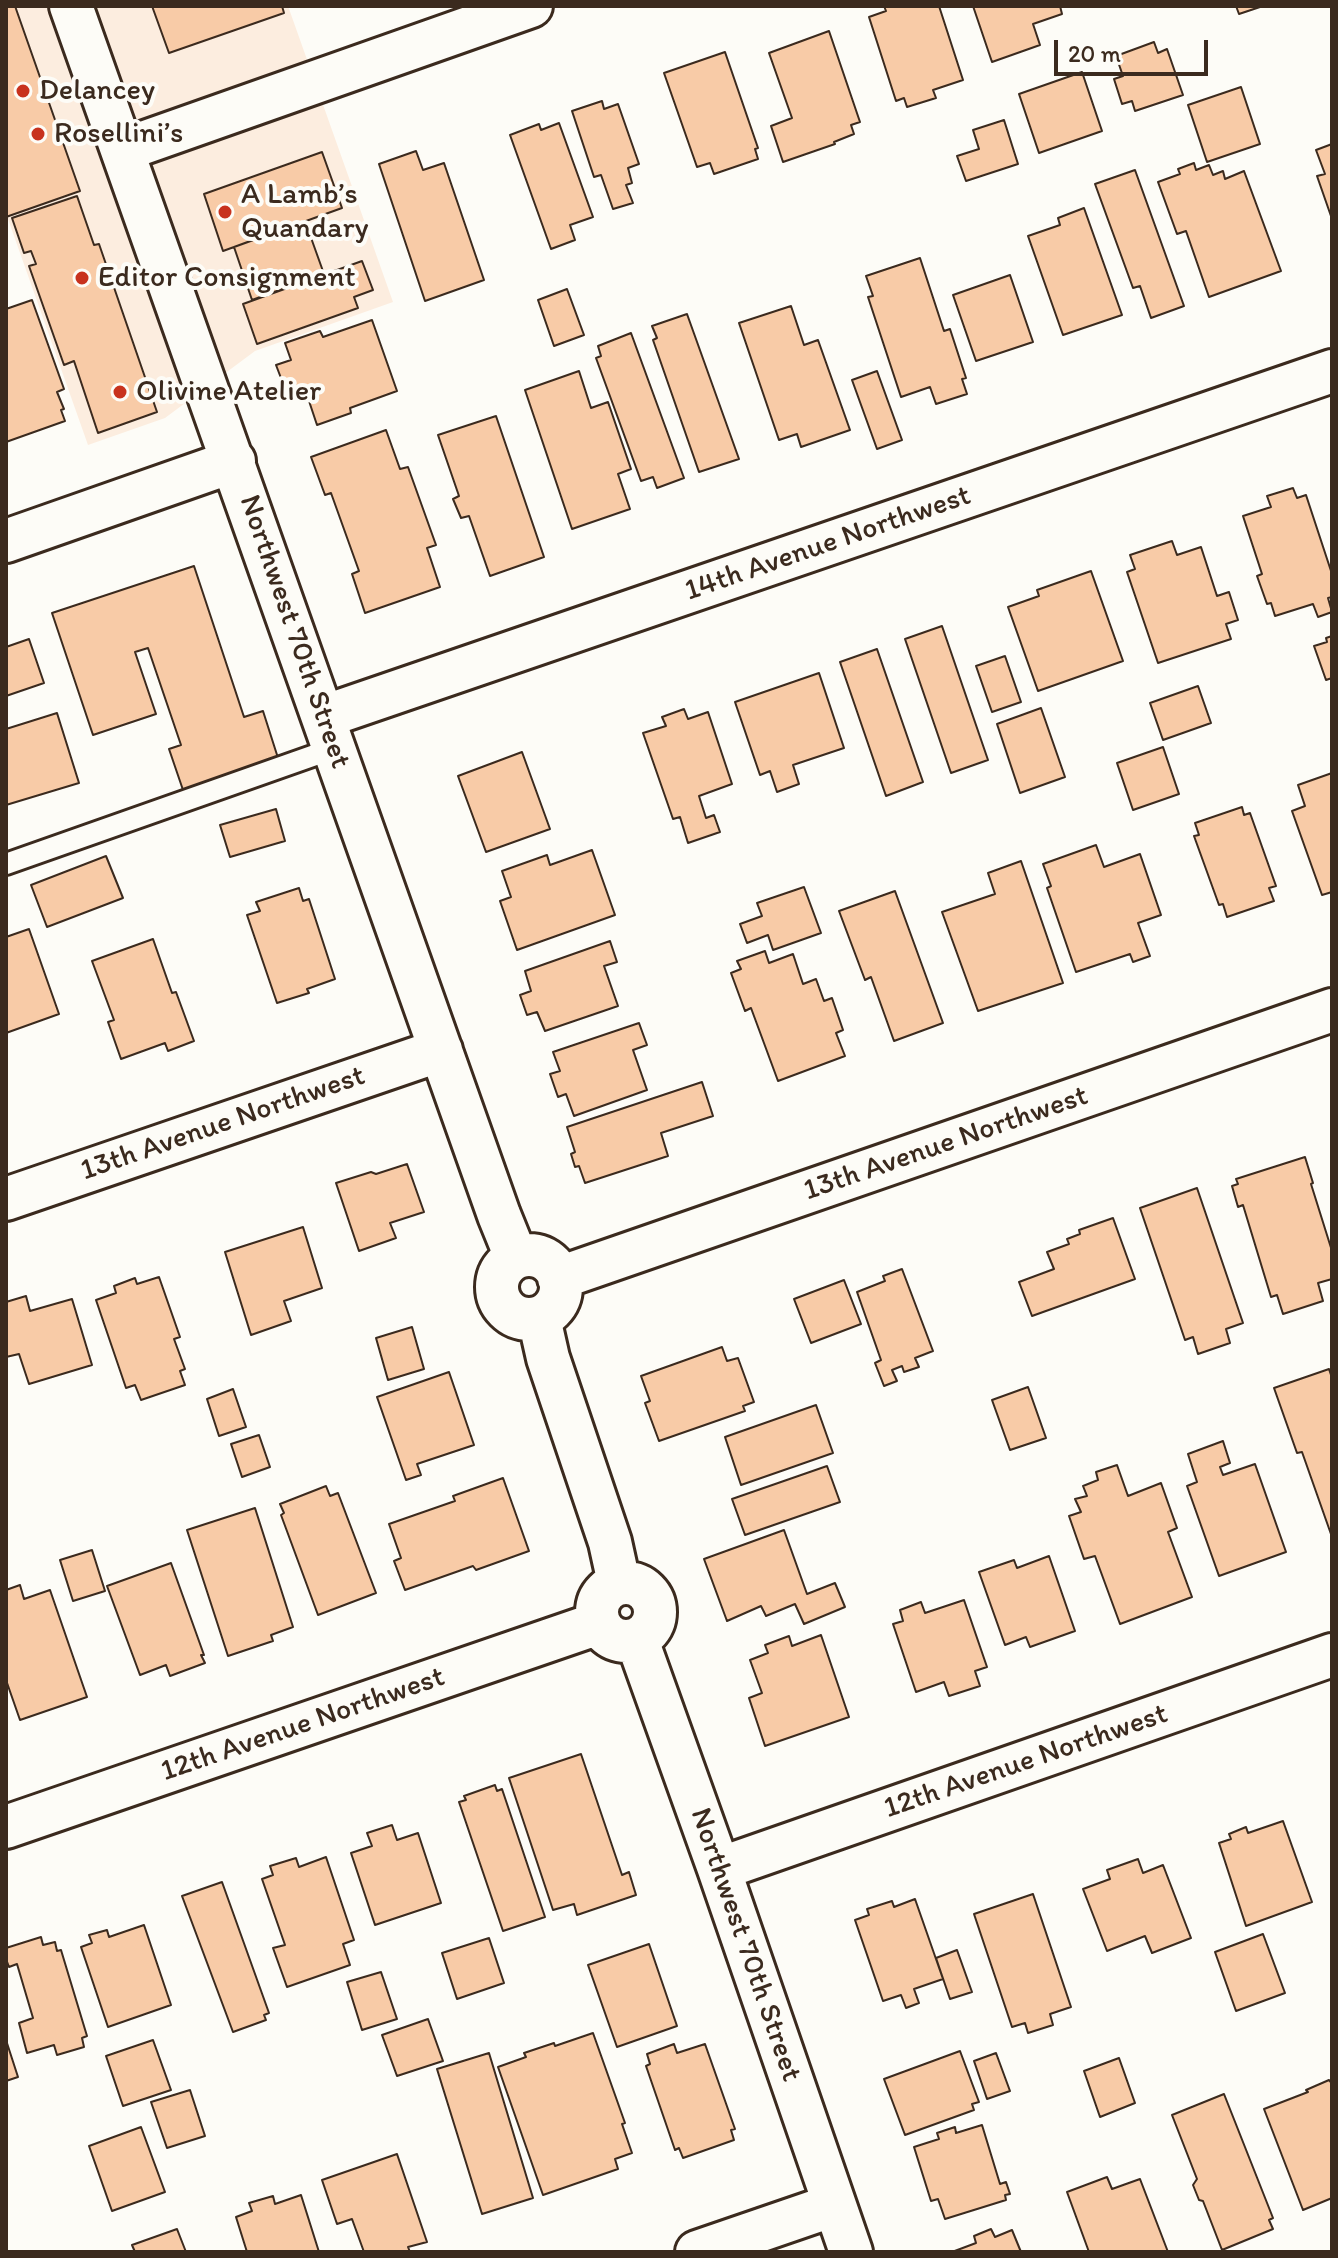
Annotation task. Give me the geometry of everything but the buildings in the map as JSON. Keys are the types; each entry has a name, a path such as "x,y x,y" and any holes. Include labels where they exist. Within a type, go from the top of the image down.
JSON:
{"street":[{"name":"Northwest 70th Street","path":"71,6 516,1257"},
{"path":"123,150 531,6"},
{"name":"14th Avenue Northwest","path":"329,732 1332,371"},
{"path":"6,541 234,461"},
{"name":"13th Avenue Northwest","path":"559,1278 1332,1010"},
{"name":"13th Avenue Northwest","path":"6,1199 441,1050"},
{"path":"532,1254 542,1257 551,1263 559,1278 560,1294 556,1304 549,1313 539,1318 517,1318 508,1313 497,1295 499,1275 504,1266 516,1257 532,1254"},
{"path":"539,1318 548,1358 610,1542 619,1583"},
{"path":"619,1583 638,1584 652,1598 655,1617 651,1627 637,1640 617,1640 608,1635 599,1623 599,1601 604,1593 619,1583"},
{"name":"12th Avenue Northwest","path":"6,1827 599,1623"},
{"name":"Northwest 70th Street","path":"637,1640 851,2252"},
{"name":"12th Avenue Northwest","path":"719,1869 1332,1655"},
{"path":"697,2252 834,2205"}],"lane":[{"path":"6,864 329,732"}],"shaded area":[{"path":"6,6 288,6 393,302 255,351 165,418 88,445 6,218"}],"place":[{"name":"Delancey","path":"23,91"},
{"name":"Rosellini’s","path":"38,134"},
{"name":"A Lamb’s Quandary","path":"225,212"},
{"name":"Editor Consignment","path":"82,278"},
{"name":"Olivine Atelier","path":"120,392"}]}
